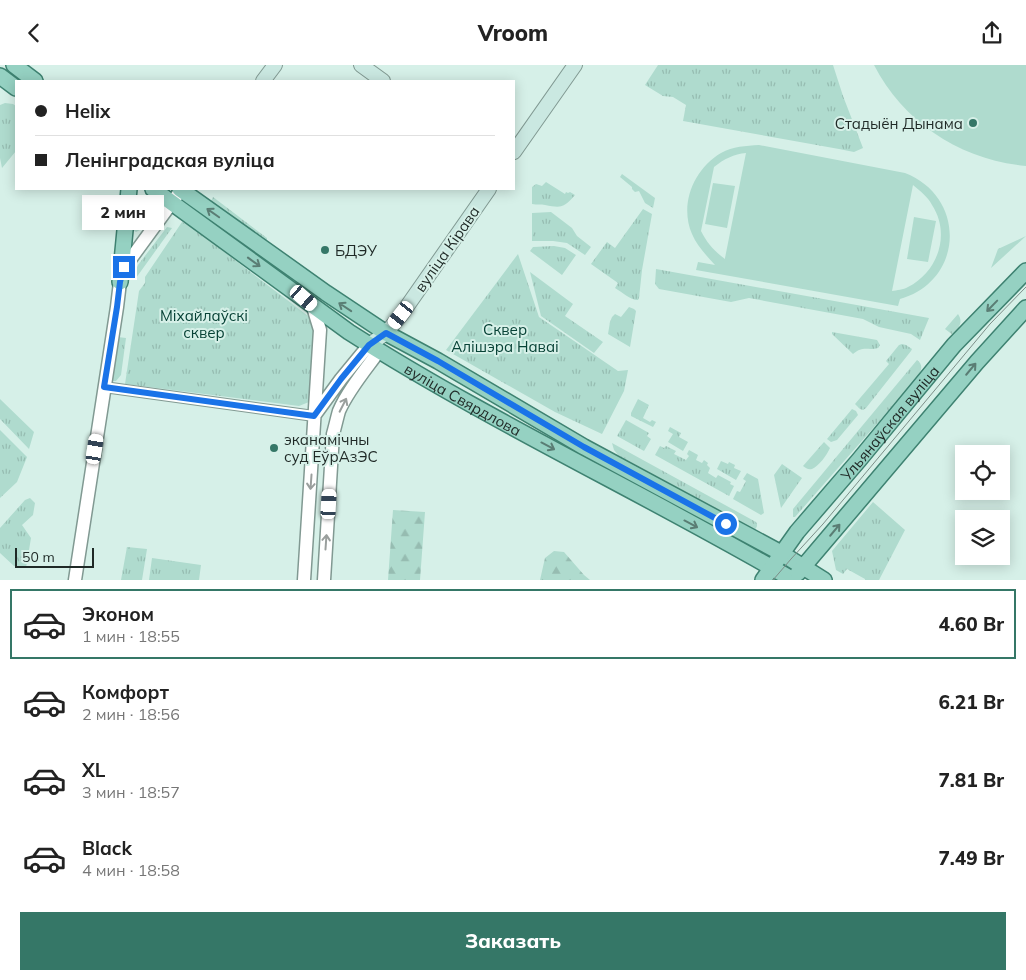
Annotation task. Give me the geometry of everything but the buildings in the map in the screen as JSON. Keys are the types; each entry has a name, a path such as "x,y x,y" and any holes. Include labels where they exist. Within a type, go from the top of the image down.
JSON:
{"main road":[{"path":"14,65 33,80"},
{"path":"264,80 275,65"},
{"path":"361,65 381,80"},
{"path":"515,150 575,65"},
{"path":"0,76 15,87"},
{"path":"120,282 129,190"},
{"name":"вуліца Свярдлова","path":"153,190 304,298 313,307 374,348 767,574 793,580"},
{"name":"вуліца Свярдлова","path":"182,190 326,293 386,333 443,364 584,447 781,553 824,580"},
{"name":"вуліца Кірава","path":"374,348 401,315 488,190"},
{"name":"Ульянаўская вуліца","path":"767,574 797,532 954,345 1026,271"},
{"name":"Ульянаўская вуліца","path":"793,580 977,362 1026,308"},
{"path":"918,389 940,406"}],"street":[{"path":"75,580 120,282 124,267 180,190"},
{"path":"304,580 320,330 313,307"},
{"name":"вуліца Кірава","path":"314,416 341,379 374,348"},
{"name":"вуліца Кірава","path":"324,580 333,434 339,411 363,373 374,348"},
{"path":"104,387 314,416"}],"green space":[{"path":"658,65 833,65 863,148 854,152 683,121 686,105 673,97 663,96 645,85"},
{"name":"Стадыён Дынама","path":"874,65 1026,65 1026,166 979,156 957,147 937,135 918,121 901,104 886,86"},
{"path":"5,103 15,105 15,152 2,168 0,158 0,105"},
{"path":"759,145 905,173 925,185 939,200 948,219 950,238 946,258 936,275 921,289 900,299 898,306 696,270 698,262 715,265 696,243 688,223 688,199 697,178 703,168 721,153 744,146","holes":["746,153 725,258 725,259 711,247 701,231 714,167 729,157","913,185 926,197 938,216 941,240 934,262 927,272 908,287 892,291"]},
{"path":"622,174 655,198 653,208 645,203 639,191 635,192 620,177"},
{"path":"546,182 565,194 570,192 575,195 562,206 532,204 532,187 536,184 542,186"},
{"path":"713,183 735,186 727,228 705,224"},
{"path":"135,197 155,208 140,230 136,232 133,230"},
{"path":"213,197 267,238 267,243 211,201"},
{"path":"643,209 652,214 639,298 635,300 615,288 618,283 591,264 607,242 615,248"},
{"path":"551,212 572,228 577,236 591,247 585,255 567,243 532,241 532,213"},
{"path":"914,217 936,221 928,262 907,259"},
{"name":"Міхайлаўскі сквер","path":"182,222 189,225 312,319 316,330 309,402 299,406 125,384 139,291 145,283 145,277"},
{"path":"167,227 172,228 136,278 132,278 138,265"},
{"path":"1026,236 991,268 998,249"},
{"path":"554,246 565,248 576,255 562,275 530,251 533,247"},
{"name":"Сквер Алішэра Наваі","path":"518,254 539,317 618,371 628,370 624,391 602,434 555,412 446,350"},
{"path":"656,269 929,318 920,340 911,334 879,327 863,319 749,298 731,302 659,289 655,284"},
{"path":"530,272 573,304 565,316 603,342 594,353 541,316"},
{"path":"629,307 636,311 630,347 608,334 612,317 615,314 621,317"},
{"path":"958,314 960,323 953,335 945,329"},
{"path":"832,332 877,340 880,345 878,348 863,349 853,354"},
{"path":"118,337 126,338 121,375 116,381 112,381"},
{"path":"902,344 912,349 911,351 866,408 860,409 855,404 889,364 886,361"},
{"path":"917,360 921,366 918,377 793,517 793,509"},
{"path":"0,399 34,432 29,449 0,419"},
{"path":"638,399 649,405 643,418 650,422 652,420 656,422 653,427 631,416"},
{"path":"852,409 858,415 837,440 831,442 827,439"},
{"path":"626,420 649,433 647,436 651,439 644,451 617,436"},
{"path":"670,427 681,433 679,437 688,442 683,451 668,442 673,434 668,431"},
{"path":"0,430 27,457 17,482 0,498"},
{"path":"824,442 830,448 817,466 808,469 803,466"},
{"path":"612,443 756,522 756,529 618,455"},
{"path":"660,446 664,448 666,446 676,451 674,454 686,460 689,456 687,454 689,450 698,455 696,460 702,463 704,460 708,463 707,465 710,468 708,473 716,478 718,475 731,482 730,484 734,486 729,496 655,455"},
{"path":"721,461 735,465 734,468 741,471 736,480 717,469"},
{"path":"782,464 802,478 781,508 774,475"},
{"path":"747,473 758,479 764,513 761,515 733,499 737,491 740,492 746,481 743,479"},
{"path":"30,498 35,503 33,515 22,525 31,538 26,568 14,566 0,553 0,528 25,500"},
{"path":"873,502 905,530 879,580 865,580 847,569 843,574 836,570 832,551"},
{"path":"393,510 425,512 420,580 388,580"},
{"path":"127,547 147,549 142,580 121,580"},
{"path":"554,551 564,552 590,580 540,580 545,558"},
{"path":"152,558 201,565 199,580 149,580"}],"tram line":[{"path":"773,580 823,524 990,324 1026,287"}],"place":[{"name":"Стадыён Дынама","path":"973,123"},
{"name":"БДЭУ","path":"325,250"},
{"name":"эканамічны суд ЕўрАзЭС","path":"274,448"}],"route":[{"path":"124,267 104,387 314,416 355,361 369,345 386,333 438,361 584,447 726,524"}]}
